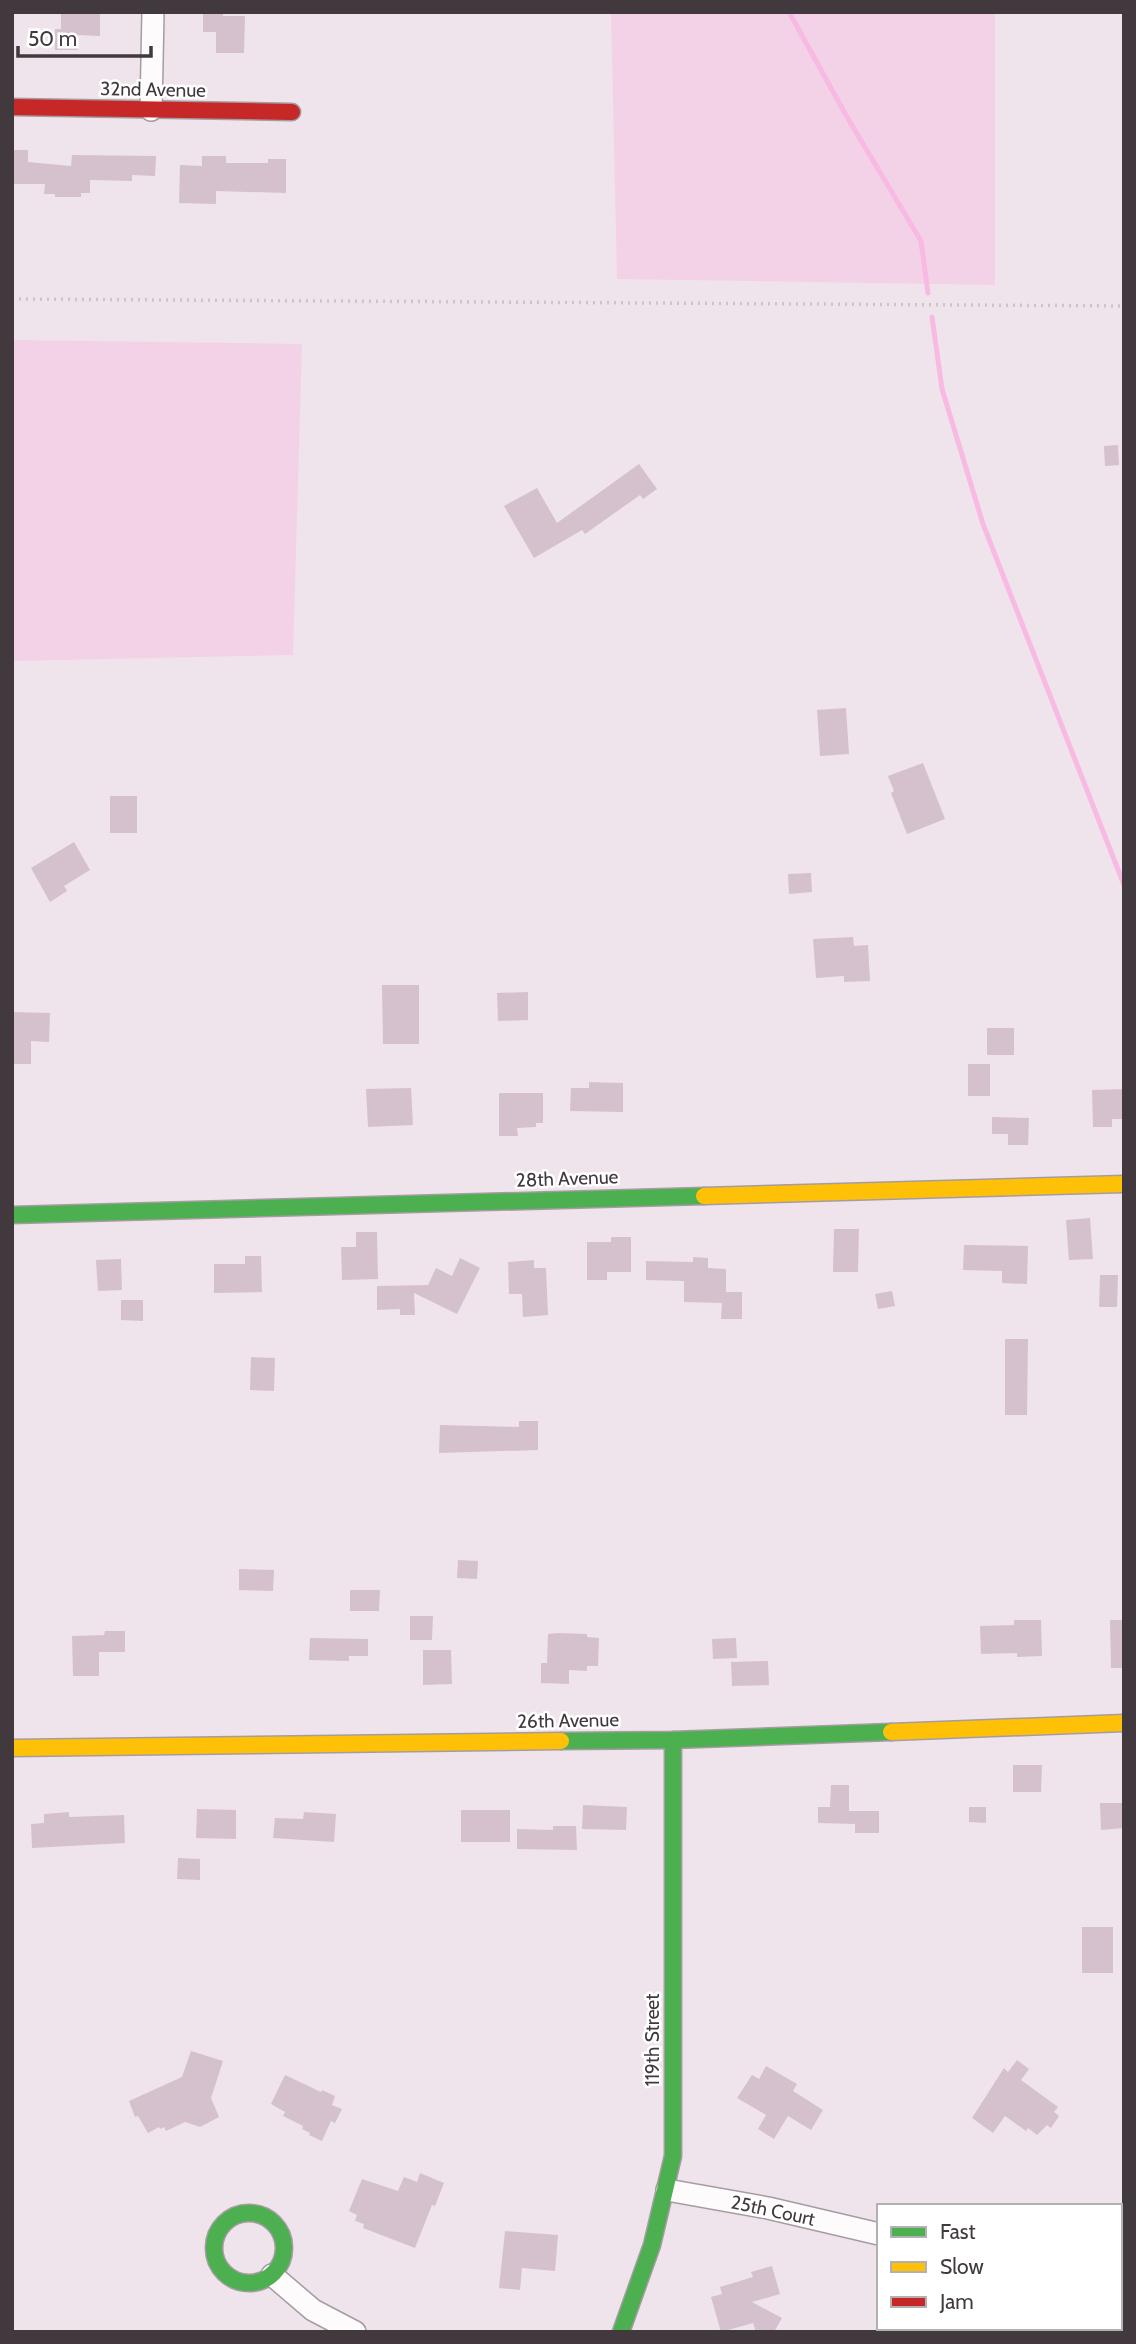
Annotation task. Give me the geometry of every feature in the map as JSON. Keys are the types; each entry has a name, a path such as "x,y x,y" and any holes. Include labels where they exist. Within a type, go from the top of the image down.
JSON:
{"street":[{"path":"151,110 153,12"},
{"name":"32nd Avenue","path":"12,107 292,112"},
{"name":"28th Avenue","path":"12,1214 1124,1184"},
{"name":"26th Avenue","path":"12,1748 673,1740 1124,1723"},
{"name":"119th Street","path":"621,2332 640,2285 667,2190 673,2156 673,1740"},
{"name":"25th Court","path":"667,2190 768,2208 877,2234"},
{"path":"242,2213 265,2216 281,2232 284,2255 280,2266 272,2274 262,2281 239,2282 220,2268 215,2258 216,2235 232,2217 242,2213"},
{"path":"272,2274 313,2310 355,2332"}],"path":[{"path":"12,299 1124,306"}],"shaded area":[{"path":"611,12 995,12 995,285 617,279"},
{"path":"12,340 302,344 293,655 12,661"}],"building":[{"path":"61,12 100,12 100,36 78,35 78,50 55,50 55,29 61,29"},
{"path":"203,12 245,16 244,53 216,53 216,32 203,32"},
{"path":"12,150 28,150 28,162 71,166 72,155 156,156 155,176 132,175 132,181 90,180 90,193 81,193 81,197 55,197 55,194 44,194 45,184 12,184"},
{"path":"202,156 226,156 226,163 268,163 268,159 286,159 286,193 216,191 216,204 179,203 180,165 202,166"},
{"path":"1118,445 1119,465 1105,466 1104,446"},
{"path":"639,464 657,489 643,499 640,495 585,534 582,530 534,558 504,506 537,488 557,523"},
{"path":"846,708 849,754 820,756 817,710"},
{"path":"923,763 945,819 907,834 891,793 894,791 888,776"},
{"path":"110,796 137,796 137,833 110,833"},
{"path":"74,842 90,870 64,886 67,891 50,902 31,868"},
{"path":"811,873 812,892 789,894 788,874"},
{"path":"853,937 854,946 868,945 870,981 844,982 844,976 816,978 813,939"},
{"path":"382,985 419,985 419,1044 383,1044"},
{"path":"528,992 528,1020 498,1021 497,993"},
{"path":"12,1012 50,1013 49,1042 31,1041 31,1064 12,1064"},
{"path":"987,1028 1014,1028 1014,1055 987,1055"},
{"path":"968,1064 990,1064 990,1096 968,1096"},
{"path":"589,1082 623,1083 623,1112 570,1111 571,1088 589,1088"},
{"path":"411,1088 413,1125 368,1127 366,1089"},
{"path":"1124,1089 1124,1119 1112,1119 1112,1127 1093,1127 1092,1090"},
{"path":"499,1093 543,1093 543,1123 536,1123 536,1127 517,1128 518,1136 499,1136"},
{"path":"992,1117 1029,1118 1028,1145 1008,1145 1008,1134 992,1134"},
{"path":"1090,1218 1093,1259 1069,1260 1066,1220"},
{"path":"834,1229 859,1229 858,1272 833,1272"},
{"path":"356,1232 377,1232 378,1279 342,1280 341,1247 356,1247"},
{"path":"611,1237 631,1237 631,1272 607,1272 607,1280 587,1280 587,1242 611,1242"},
{"path":"964,1245 1028,1246 1027,1284 1002,1283 1002,1271 963,1270"},
{"path":"245,1256 261,1256 262,1292 214,1293 214,1264 245,1264"},
{"path":"693,1257 708,1258 708,1268 726,1269 726,1292 742,1292 742,1319 721,1319 722,1303 684,1302 684,1281 646,1280 646,1261 693,1262"},
{"path":"460,1258 480,1268 457,1314 414,1293 415,1315 400,1315 400,1309 377,1310 377,1286 428,1285 436,1268 452,1276"},
{"path":"121,1259 122,1290 98,1291 96,1260"},
{"path":"534,1260 534,1268 546,1268 548,1315 523,1317 522,1294 509,1294 508,1262"},
{"path":"1100,1275 1118,1275 1117,1307 1099,1307"},
{"path":"892,1291 895,1306 878,1309 875,1294"},
{"path":"121,1300 143,1300 143,1321 121,1320"},
{"path":"1005,1339 1028,1339 1027,1415 1005,1415"},
{"path":"251,1357 275,1358 274,1391 250,1390"},
{"path":"519,1421 538,1421 538,1450 439,1453 440,1425 519,1427"},
{"path":"458,1560 478,1561 477,1579 457,1578"},
{"path":"239,1569 274,1570 273,1591 239,1590"},
{"path":"350,1590 380,1590 379,1611 350,1611"},
{"path":"410,1616 433,1616 432,1640 410,1640"},
{"path":"1014,1620 1041,1620 1042,1656 1017,1657 1017,1653 981,1654 980,1626 1014,1625"},
{"path":"1110,1620 1124,1620 1124,1668 1111,1668"},
{"path":"105,1631 125,1631 125,1652 99,1652 99,1676 73,1676 72,1636 104,1635"},
{"path":"548,1634 587,1634 587,1637 599,1638 598,1666 587,1666 587,1671 569,1670 569,1684 541,1683 541,1663 547,1663"},
{"path":"310,1638 368,1639 368,1656 349,1656 349,1661 309,1660"},
{"path":"736,1638 737,1658 713,1659 712,1639"},
{"path":"423,1650 451,1650 452,1684 423,1685"},
{"path":"768,1661 769,1685 732,1686 731,1662"},
{"path":"1013,1765 1042,1765 1041,1792 1013,1792"},
{"path":"831,1785 849,1785 849,1811 879,1811 879,1833 855,1833 855,1824 818,1823 818,1807 830,1807"},
{"path":"1100,1803 1124,1803 1124,1828 1101,1830"},
{"path":"583,1805 627,1807 626,1830 582,1829"},
{"path":"969,1807 986,1807 986,1823 969,1822"},
{"path":"197,1809 236,1810 236,1839 196,1838"},
{"path":"461,1810 510,1810 510,1842 461,1842"},
{"path":"69,1812 69,1817 124,1815 125,1843 32,1848 31,1824 44,1823 44,1814"},
{"path":"304,1812 336,1814 334,1842 273,1838 275,1818 303,1819"},
{"path":"553,1826 576,1826 577,1850 517,1849 517,1829 553,1830"},
{"path":"178,1858 200,1859 200,1880 177,1879"},
{"path":"1082,1927 1113,1927 1113,1973 1082,1973"},
{"path":"191,2051 223,2061 211,2098 219,2117 200,2127 185,2122 166,2131 164,2127 159,2127 148,2133 138,2116 135,2117 129,2101 182,2077"},
{"path":"1017,2060 1029,2069 1021,2080 1058,2107 1054,2112 1059,2116 1051,2128 1047,2125 1037,2135 1028,2128 1026,2131 1005,2116 993,2133 972,2118 1004,2068 1008,2072"},
{"path":"766,2066 797,2084 793,2091 823,2110 811,2130 788,2116 774,2139 758,2129 766,2115 737,2098 752,2075 759,2079"},
{"path":"285,2075 335,2096 332,2105 342,2109 335,2123 331,2121 322,2141 309,2135 310,2133 302,2129 303,2126 283,2116 285,2112 271,2104"},
{"path":"420,2173 444,2183 415,2248 363,2228 364,2224 355,2221 357,2215 349,2211 362,2179 398,2191 404,2177 417,2182"},
{"path":"505,2231 558,2235 555,2271 522,2268 520,2290 499,2288"},
{"path":"772,2266 780,2294 752,2302 782,2318 774,2332 756,2332 753,2323 721,2332 711,2297 722,2294 720,2287 753,2277 751,2272"}],"waterway":[{"path":"789,12 847,117 921,241 928,293"},
{"path":"932,317 942,389 983,524 1124,885"}],"traffic: fast":[{"path":"12,1215 704,1196"},
{"path":"561,1741 891,1732"},
{"path":"621,2332 652,2245 673,2156 673,1740"},
{"path":"249,2213 274,2223 284,2248 274,2273 249,2283 224,2273 214,2248 224,2223 249,2213"}],"traffic: slow":[{"path":"704,1196 1124,1184"},
{"path":"891,1732 1124,1723"},
{"path":"12,1748 561,1741"}],"traffic: jam":[{"path":"12,107 292,112"}]}
